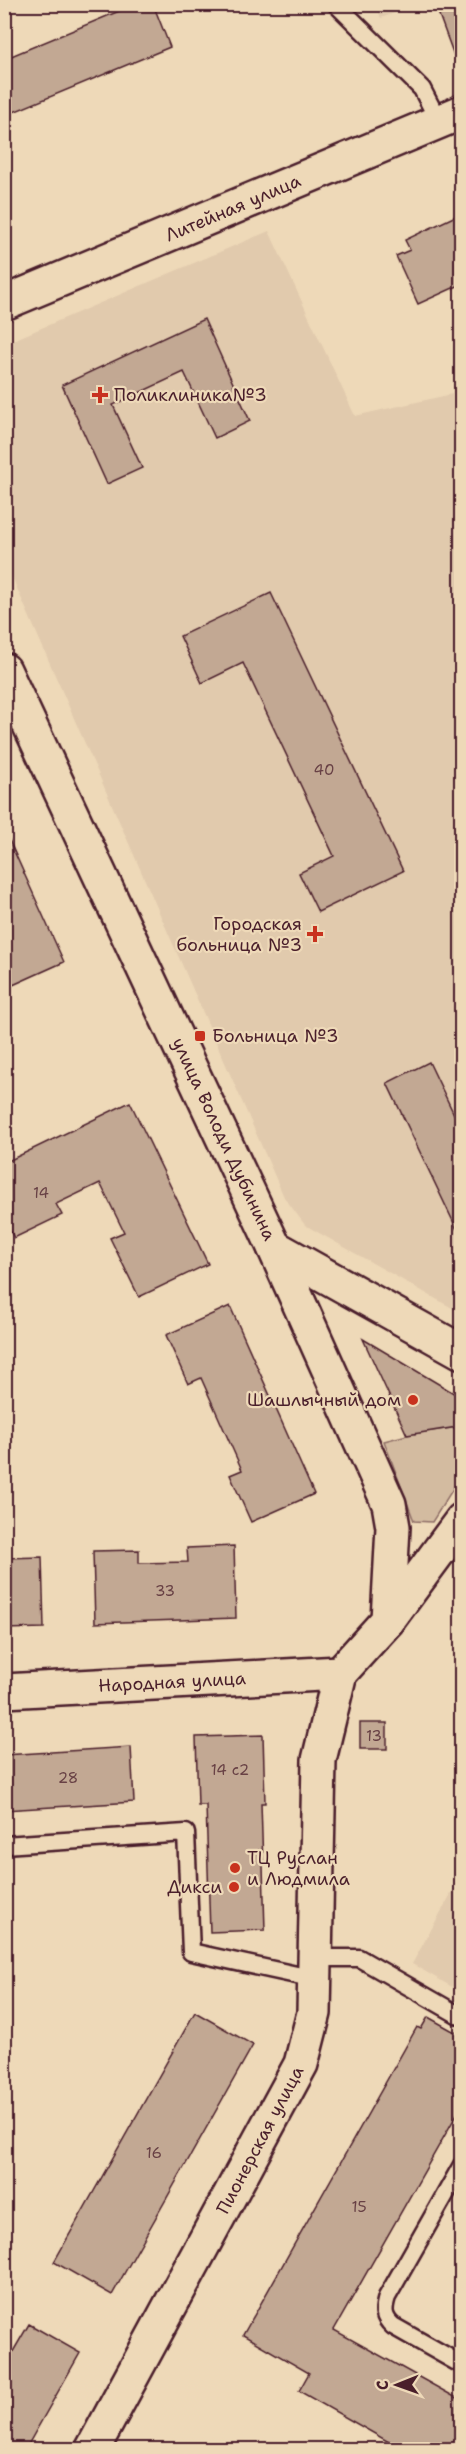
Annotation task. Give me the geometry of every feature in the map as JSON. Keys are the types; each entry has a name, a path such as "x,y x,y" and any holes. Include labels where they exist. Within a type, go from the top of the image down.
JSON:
{"street":[{"name":"Литейная улица","path":"4,303 450,117"},
{"name":"улица Володи Дубинина","path":"4,670 274,1247 389,1504 393,1527 388,1620"},
{"path":"274,1247 462,1352"},
{"name":"Пионерская улица","path":"92,2450 301,2064 314,2013 319,1760 340,1673 388,1620 462,1520"},
{"name":"Народная улица","path":"4,1691 340,1673"}],"lane":[{"path":"336,4 450,117"},
{"path":"4,1845 186,1833 191,1952 315,1969 359,1958 462,2017"},
{"path":"462,2165 387,2297 383,2308 386,2319 393,2326 462,2365"}],"shaded area":[{"path":"376,5 416,5 381,18"},
{"name":"Городская больница №3","path":"269,231 355,416 461,392 461,1313 305,1225 284,1197 5,561 4,344"},
{"path":"457,1416 461,1418 461,1476 432,1522 414,1521 384,1441 457,1427"},
{"path":"461,1876 461,1992 412,1964"}],"building":[{"path":"136,4 153,4 170,47 4,116 4,59"},
{"path":"435,4 462,4 462,69 459,69"},
{"path":"462,213 462,284 418,304 396,256 410,250 405,240"},
{"name":"Поликлиника№3","path":"204,319 250,421 215,438 184,372 113,405 142,468 107,484 62,385"},
{"path":"271,593 403,871 318,912 299,873 334,856 243,663 202,683 180,636"},
{"path":"4,829 64,962 4,989"},
{"path":"429,1062 462,1131 462,1240 387,1083"},
{"path":"130,1102 208,1264 139,1297 110,1238 124,1232 100,1183 56,1204 62,1215 14,1238 4,1218 4,1163"},
{"path":"230,1306 314,1494 251,1522 230,1475 242,1470 201,1378 188,1384 166,1335"},
{"path":"363,1339 457,1395 457,1427 407,1435"},
{"path":"234,1546 236,1618 95,1623 93,1551 139,1550 139,1563 188,1562 187,1548"},
{"path":"42,1557 44,1628 4,1629 4,1558"},
{"path":"360,1723 387,1723 387,1749 360,1749"},
{"path":"263,1735 265,1803 261,1803 265,1930 210,1932 206,1805 198,1805 196,1737"},
{"path":"131,1747 134,1802 4,1810 4,1755"},
{"path":"195,2012 253,2045 112,2295 54,2262"},
{"path":"428,2017 462,2036 462,2105 334,2330 462,2401 462,2450 403,2450 299,2391 309,2373 243,2335 417,2027 421,2029"},
{"path":"29,2324 80,2353 25,2450 4,2450 4,2367"}],"place":[{"name":"Поликлиника№3","path":"100,395"},
{"name":"Городская больница №3","path":"315,934"},
{"name":"Больница №3","path":"200,1036"},
{"name":"Шашлычный дом","path":"413,1400"},
{"name":"ТЦ Руслан и Людмила","path":"235,1868"},
{"name":"Дикси","path":"234,1887"}]}
